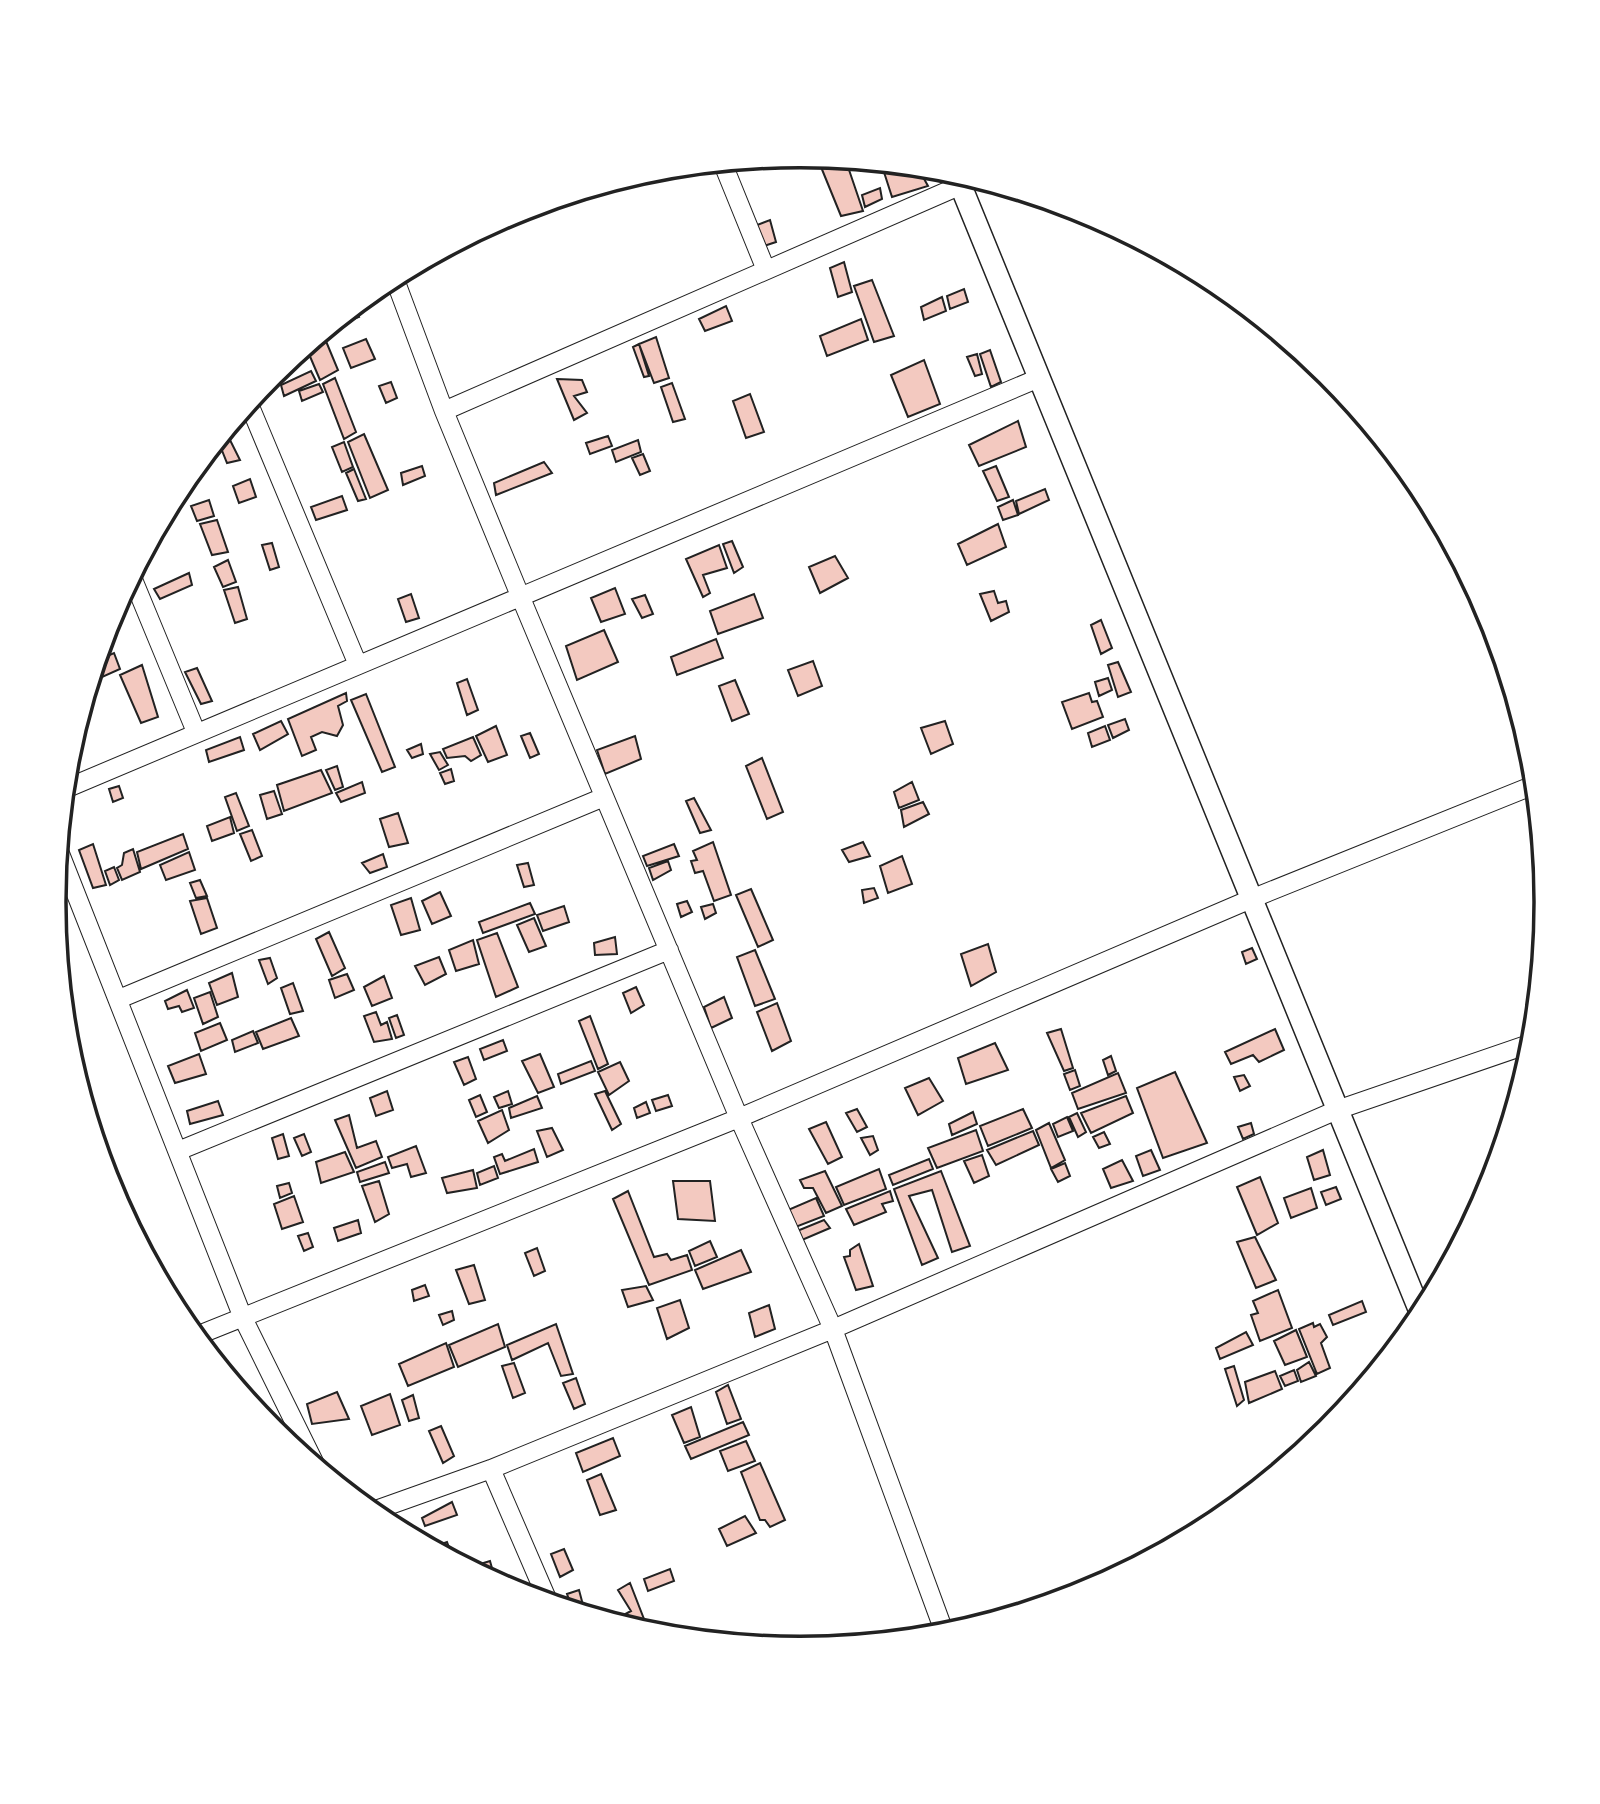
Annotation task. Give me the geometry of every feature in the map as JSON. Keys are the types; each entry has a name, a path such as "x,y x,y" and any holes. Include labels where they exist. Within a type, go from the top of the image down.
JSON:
{"street":[{"path":"727,173 766,270"},
{"path":"444,411 766,270 951,185"},
{"path":"967,188 1039,378 1416,1301"},
{"path":"398,288 444,411 738,1118 833,1329 941,1621"},
{"path":"77,784 1039,378"},
{"path":"253,414 358,665"},
{"path":"137,589 196,732"},
{"path":"206,1332 738,1118 1251,899 1524,789"},
{"path":"120,999 604,797"},
{"path":"67,871 120,999 243,1318 304,1442"},
{"path":"178,1151 669,950"},
{"path":"385,1507 491,1469 833,1329 1337,1110 1518,1048"},
{"path":"491,1469 543,1589"}],"building":[{"path":"822,169 849,170 863,211 841,216"},
{"path":"885,174 925,180 928,186 892,197"},
{"path":"880,188 882,199 865,207 862,195"},
{"path":"770,220 776,242 764,246 757,225"},
{"path":"844,262 852,292 838,297 830,268"},
{"path":"872,280 894,336 874,342 854,286"},
{"path":"964,289 968,302 950,309 947,296"},
{"path":"942,297 946,311 924,320 921,307"},
{"path":"726,306 732,321 705,331 699,319"},
{"path":"861,319 868,340 827,356 820,336"},
{"path":"656,337 669,378 654,383 639,344"},
{"path":"366,339 375,359 351,368 343,348"},
{"path":"326,342 338,370 320,380 310,356"},
{"path":"639,344 649,376 644,377 633,347"},
{"path":"990,350 1001,382 991,387 980,354"},
{"path":"977,354 982,374 975,376 967,357"},
{"path":"924,360 940,404 908,417 891,375"},
{"path":"311,371 316,381 284,396 281,385"},
{"path":"335,378 356,432 344,439 323,384"},
{"path":"557,379 582,380 587,392 574,396 587,413 574,420"},
{"path":"391,382 397,398 386,403 379,386"},
{"path":"672,383 685,419 673,422 661,387"},
{"path":"319,384 323,392 302,401 299,391"},
{"path":"750,394 764,432 746,438 733,401"},
{"path":"1018,421 1026,447 979,466 969,445"},
{"path":"364,434 388,490 370,498 348,442"},
{"path":"608,436 612,446 590,454 586,443"},
{"path":"230,440 240,460 227,463 222,450"},
{"path":"638,440 641,452 616,462 612,450"},
{"path":"344,442 353,467 342,472 332,447"},
{"path":"643,454 650,471 640,475 632,458"},
{"path":"544,462 552,473 496,495 494,483"},
{"path":"422,466 425,476 403,485 401,473"},
{"path":"996,466 1009,497 997,501 983,471"},
{"path":"354,469 366,499 358,501 346,473"},
{"path":"250,479 256,497 239,503 233,486"},
{"path":"1045,489 1049,500 1019,514 1016,501"},
{"path":"342,496 347,510 316,520 311,507"},
{"path":"209,500 214,516 197,521 191,506"},
{"path":"1013,500 1018,515 1003,520 998,507"},
{"path":"217,520 228,552 212,555 200,524"},
{"path":"998,524 1006,547 967,565 958,544"},
{"path":"732,541 743,567 734,573 723,544"},
{"path":"272,543 279,567 270,570 262,545"},
{"path":"719,545 727,568 703,575 710,593 703,597 686,559"},
{"path":"835,556 848,578 820,593 809,567"},
{"path":"228,560 236,582 223,587 214,567"},
{"path":"189,573 192,585 160,599 154,589"},
{"path":"238,587 247,619 235,623 224,590"},
{"path":"615,588 625,614 601,622 591,598"},
{"path":"994,591 998,603 1006,601 1009,612 991,621 980,594"},
{"path":"411,594 419,618 406,622 398,599"},
{"path":"754,594 763,618 718,634 710,611"},
{"path":"645,595 653,614 642,618 632,599"},
{"path":"1101,620 1112,648 1101,654 1091,625"},
{"path":"604,630 618,662 577,680 566,646"},
{"path":"716,639 723,658 677,675 671,657"},
{"path":"114,653 120,669 102,677 105,666 109,655"},
{"path":"813,661 822,686 798,696 788,670"},
{"path":"1118,662 1131,692 1118,697 1108,665"},
{"path":"142,665 158,717 141,723 120,675"},
{"path":"197,668 212,701 201,704 185,672"},
{"path":"1108,678 1112,690 1099,696 1095,682"},
{"path":"467,679 478,710 467,715 457,683"},
{"path":"735,680 749,714 732,721 719,686"},
{"path":"346,693 347,701 338,706 343,725 337,736 322,732 311,737 316,750 302,756 288,719"},
{"path":"1089,693 1092,702 1097,701 1103,717 1072,729 1062,702"},
{"path":"366,694 395,767 382,772 351,700"},
{"path":"1125,719 1129,730 1113,738 1108,725"},
{"path":"281,721 288,734 260,750 253,734"},
{"path":"945,721 953,744 931,754 921,728"},
{"path":"496,726 507,755 488,762 476,736"},
{"path":"1105,726 1110,740 1092,747 1088,733"},
{"path":"530,733 539,754 530,758 521,736"},
{"path":"635,736 641,759 605,774 597,750"},
{"path":"240,737 244,750 209,762 206,750"},
{"path":"473,737 481,755 471,761 465,756 447,758 443,749"},
{"path":"421,744 423,754 412,758 407,750"},
{"path":"440,752 448,765 439,770 430,754"},
{"path":"762,758 783,812 767,819 746,766"},
{"path":"337,766 343,787 335,790 326,770"},
{"path":"451,769 454,781 445,784 440,773"},
{"path":"321,770 332,793 284,811 277,785"},
{"path":"362,782 365,793 341,802 336,793"},
{"path":"912,782 919,800 899,808 894,792"},
{"path":"119,786 123,798 113,802 109,789"},
{"path":"274,791 282,814 267,819 260,795"},
{"path":"236,793 249,826 237,831 225,797"},
{"path":"694,798 711,830 700,833 686,801"},
{"path":"923,802 929,814 904,827 901,810"},
{"path":"398,813 408,843 389,847 380,819"},
{"path":"230,817 234,833 212,841 207,826"},
{"path":"252,830 262,856 251,861 240,834"},
{"path":"183,834 188,849 141,869 137,852"},
{"path":"713,842 731,895 714,901 703,871 695,873 691,861 697,860 693,851"},
{"path":"863,842 870,856 849,862 842,850"},
{"path":"93,844 106,885 93,888 79,850"},
{"path":"674,844 679,856 647,866 643,856"},
{"path":"133,849 140,872 122,880 117,868 122,865 124,853"},
{"path":"189,852 195,870 166,880 160,865"},
{"path":"383,854 387,867 370,873 362,863"},
{"path":"902,856 912,884 888,893 880,866"},
{"path":"668,861 671,870 653,880 649,868"},
{"path":"528,863 534,885 524,887 517,865"},
{"path":"114,867 119,880 110,885 105,871"},
{"path":"200,880 207,896 196,898 190,883"},
{"path":"874,888 878,898 864,903 862,890"},
{"path":"751,889 773,940 758,947 736,895"},
{"path":"440,892 451,916 432,924 422,901"},
{"path":"207,898 217,928 201,934 190,901"},
{"path":"411,898 420,930 401,935 391,905"},
{"path":"687,901 692,912 681,917 677,904"},
{"path":"530,903 535,914 483,933 479,922"},
{"path":"713,904 716,913 705,919 701,907"},
{"path":"564,906 569,922 543,931 537,915"},
{"path":"534,918 546,946 529,952 517,925"},
{"path":"329,932 345,968 332,976 316,939"},
{"path":"497,933 518,987 496,997 477,940"},
{"path":"615,937 617,954 595,955 594,943"},
{"path":"473,940 479,964 456,971 449,950"},
{"path":"988,944 996,972 971,986 961,954"},
{"path":"1252,948 1257,959 1246,964 1242,952"},
{"path":"755,950 775,999 755,1006 737,957"},
{"path":"439,957 446,974 425,985 415,966"},
{"path":"270,958 277,978 268,984 259,960"},
{"path":"232,973 238,997 217,1005 209,983"},
{"path":"347,974 354,990 335,998 329,980"},
{"path":"384,976 392,998 372,1006 364,987"},
{"path":"293,983 303,1011 290,1014 281,988"},
{"path":"636,987 644,1005 631,1013 623,993"},
{"path":"187,990 194,1008 182,1012 179,1006 168,1009 165,1001"},
{"path":"210,992 218,1017 203,1024 194,998"},
{"path":"724,997 732,1018 711,1028 704,1007"},
{"path":"777,1003 791,1041 772,1051 757,1012"},
{"path":"376,1012 381,1025 387,1022 392,1039 374,1042 364,1016"},
{"path":"397,1015 404,1035 396,1038 389,1018"},
{"path":"590,1016 608,1064 598,1069 579,1021"},
{"path":"291,1018 299,1036 263,1049 256,1032"},
{"path":"220,1023 227,1040 201,1051 195,1033"},
{"path":"1061,1029 1073,1068 1064,1071 1047,1033"},
{"path":"1275,1029 1284,1050 1259,1062 1253,1055 1231,1064 1225,1052"},
{"path":"253,1031 258,1043 235,1052 232,1040"},
{"path":"503,1040 507,1051 484,1060 480,1049"},
{"path":"995,1043 1008,1070 966,1084 958,1058"},
{"path":"199,1054 206,1074 175,1083 168,1066"},
{"path":"540,1054 554,1087 538,1093 522,1061"},
{"path":"1111,1056 1116,1071 1108,1075 1103,1060"},
{"path":"468,1057 476,1079 464,1085 454,1062"},
{"path":"591,1061 595,1071 561,1084 558,1074"},
{"path":"620,1062 629,1081 609,1095 598,1072"},
{"path":"1075,1070 1080,1086 1070,1090 1064,1074"},
{"path":"1175,1072 1207,1143 1163,1158 1137,1088"},
{"path":"1118,1073 1126,1093 1078,1109 1072,1093"},
{"path":"1244,1075 1250,1086 1240,1091 1234,1077"},
{"path":"929,1078 943,1101 918,1115 905,1088"},
{"path":"387,1091 393,1110 376,1116 370,1098"},
{"path":"508,1091 512,1104 499,1108 494,1097"},
{"path":"605,1091 621,1124 612,1130 595,1094"},
{"path":"480,1095 487,1112 476,1117 469,1100"},
{"path":"668,1095 672,1106 656,1111 652,1100"},
{"path":"537,1096 542,1108 511,1118 509,1108"},
{"path":"1126,1096 1133,1113 1091,1133 1081,1113"},
{"path":"218,1101 223,1115 190,1124 187,1111"},
{"path":"646,1102 650,1113 637,1118 634,1108"},
{"path":"857,1109 867,1127 857,1132 846,1113"},
{"path":"1023,1109 1032,1128 988,1146 980,1126"},
{"path":"502,1110 509,1130 488,1143 478,1121"},
{"path":"973,1112 977,1124 952,1135 949,1124"},
{"path":"1077,1113 1086,1132 1078,1137 1069,1117"},
{"path":"349,1115 357,1148 376,1141 382,1157 356,1168 335,1120"},
{"path":"1067,1117 1073,1131 1058,1137 1053,1124"},
{"path":"826,1122 842,1157 828,1164 809,1129"},
{"path":"1049,1123 1065,1160 1051,1168 1036,1130"},
{"path":"1251,1123 1254,1134 1243,1139 1238,1127"},
{"path":"552,1128 563,1150 547,1157 537,1131"},
{"path":"976,1130 983,1151 937,1168 928,1148"},
{"path":"1033,1131 1039,1145 996,1165 987,1150"},
{"path":"1104,1132 1110,1144 1099,1148 1093,1137"},
{"path":"283,1134 289,1156 278,1159 272,1138"},
{"path":"304,1134 311,1152 302,1156 294,1138"},
{"path":"873,1136 878,1150 870,1155 861,1138"},
{"path":"416,1146 426,1173 411,1177 407,1164 392,1168 388,1157"},
{"path":"534,1149 538,1162 500,1174 494,1157 502,1154 505,1161"},
{"path":"1151,1150 1160,1170 1143,1176 1136,1156"},
{"path":"1323,1150 1330,1175 1314,1180 1307,1157"},
{"path":"345,1152 354,1172 321,1183 316,1162"},
{"path":"982,1155 989,1176 974,1183 964,1161"},
{"path":"929,1159 933,1169 893,1185 889,1175"},
{"path":"1122,1160 1133,1181 1111,1188 1103,1169"},
{"path":"385,1162 389,1173 360,1182 357,1172"},
{"path":"1065,1163 1070,1176 1058,1182 1051,1169"},
{"path":"494,1166 498,1178 480,1185 477,1173"},
{"path":"879,1169 886,1189 844,1205 836,1187"},
{"path":"473,1170 477,1188 447,1193 442,1178"},
{"path":"825,1171 842,1206 826,1213 813,1188 804,1188 800,1180"},
{"path":"941,1171 970,1246 952,1252 932,1190 909,1196 938,1258 922,1265 894,1189"},
{"path":"1260,1177 1278,1223 1257,1235 1237,1187"},
{"path":"379,1181 389,1214 375,1222 362,1186"},
{"path":"673,1181 710,1181 715,1221 678,1219"},
{"path":"289,1183 292,1193 280,1198 277,1186"},
{"path":"1336,1187 1341,1199 1326,1205 1321,1192"},
{"path":"1311,1188 1317,1208 1291,1218 1284,1198"},
{"path":"628,1191 654,1257 667,1254 671,1260 687,1255 692,1270 649,1285 613,1199"},
{"path":"890,1191 893,1201 882,1204 886,1212 854,1225 846,1209"},
{"path":"294,1196 303,1222 282,1229 274,1204"},
{"path":"816,1198 824,1216 793,1228 788,1210"},
{"path":"358,1220 361,1233 338,1241 334,1228"},
{"path":"824,1220 830,1228 802,1240 797,1231"},
{"path":"308,1233 313,1247 304,1251 298,1236"},
{"path":"1255,1237 1276,1280 1256,1288 1237,1242"},
{"path":"710,1241 717,1257 695,1266 689,1251"},
{"path":"859,1244 873,1286 856,1290 844,1257 850,1256 850,1250"},
{"path":"537,1248 545,1271 534,1276 525,1253"},
{"path":"741,1250 751,1272 703,1289 695,1270"},
{"path":"474,1265 485,1300 469,1304 456,1270"},
{"path":"425,1285 429,1296 414,1301 412,1290"},
{"path":"646,1286 653,1300 628,1307 622,1290"},
{"path":"1278,1290 1292,1328 1260,1341 1251,1315 1258,1313 1253,1301"},
{"path":"680,1300 689,1328 667,1339 657,1308"},
{"path":"1362,1301 1366,1312 1333,1325 1329,1315"},
{"path":"769,1305 775,1329 755,1337 749,1313"},
{"path":"452,1311 454,1320 443,1325 439,1315"},
{"path":"1313,1323 1314,1327 1320,1324 1327,1337 1321,1343 1330,1368 1317,1374 1299,1329"},
{"path":"498,1324 505,1347 458,1367 449,1345"},
{"path":"556,1324 573,1374 561,1376 548,1343 512,1360 507,1345"},
{"path":"1296,1330 1307,1357 1285,1365 1274,1341"},
{"path":"1246,1332 1253,1345 1220,1359 1216,1348"},
{"path":"446,1343 454,1367 408,1386 399,1364"},
{"path":"1309,1362 1316,1376 1301,1382 1297,1370"},
{"path":"514,1363 525,1393 513,1398 502,1366"},
{"path":"1234,1366 1244,1400 1237,1406 1225,1369"},
{"path":"1294,1370 1298,1381 1285,1386 1280,1376"},
{"path":"1275,1371 1282,1389 1249,1403 1245,1382"},
{"path":"576,1378 585,1404 574,1409 563,1383"},
{"path":"728,1385 741,1419 727,1424 716,1392"},
{"path":"337,1392 349,1419 312,1424 307,1404"},
{"path":"390,1394 400,1425 372,1435 361,1406"},
{"path":"413,1395 419,1418 409,1421 402,1400"},
{"path":"691,1407 700,1437 684,1443 672,1415"},
{"path":"743,1422 749,1435 691,1459 685,1446"},
{"path":"441,1426 454,1456 443,1463 429,1431"},
{"path":"613,1438 620,1456 583,1472 576,1453"},
{"path":"746,1441 755,1461 728,1471 720,1451"},
{"path":"760,1463 785,1520 770,1527 765,1520 760,1520 741,1472"},
{"path":"601,1474 616,1510 600,1515 587,1480"},
{"path":"452,1502 457,1515 425,1526 422,1518"},
{"path":"745,1516 756,1533 727,1546 719,1529"},
{"path":"564,1549 573,1570 560,1577 551,1554"},
{"path":"670,1569 674,1581 648,1591 644,1579"},
{"path":"630,1583 644,1618 625,1614 631,1611 618,1590"},
{"path":"579,1590 582,1603 569,1598 567,1594"}]}
